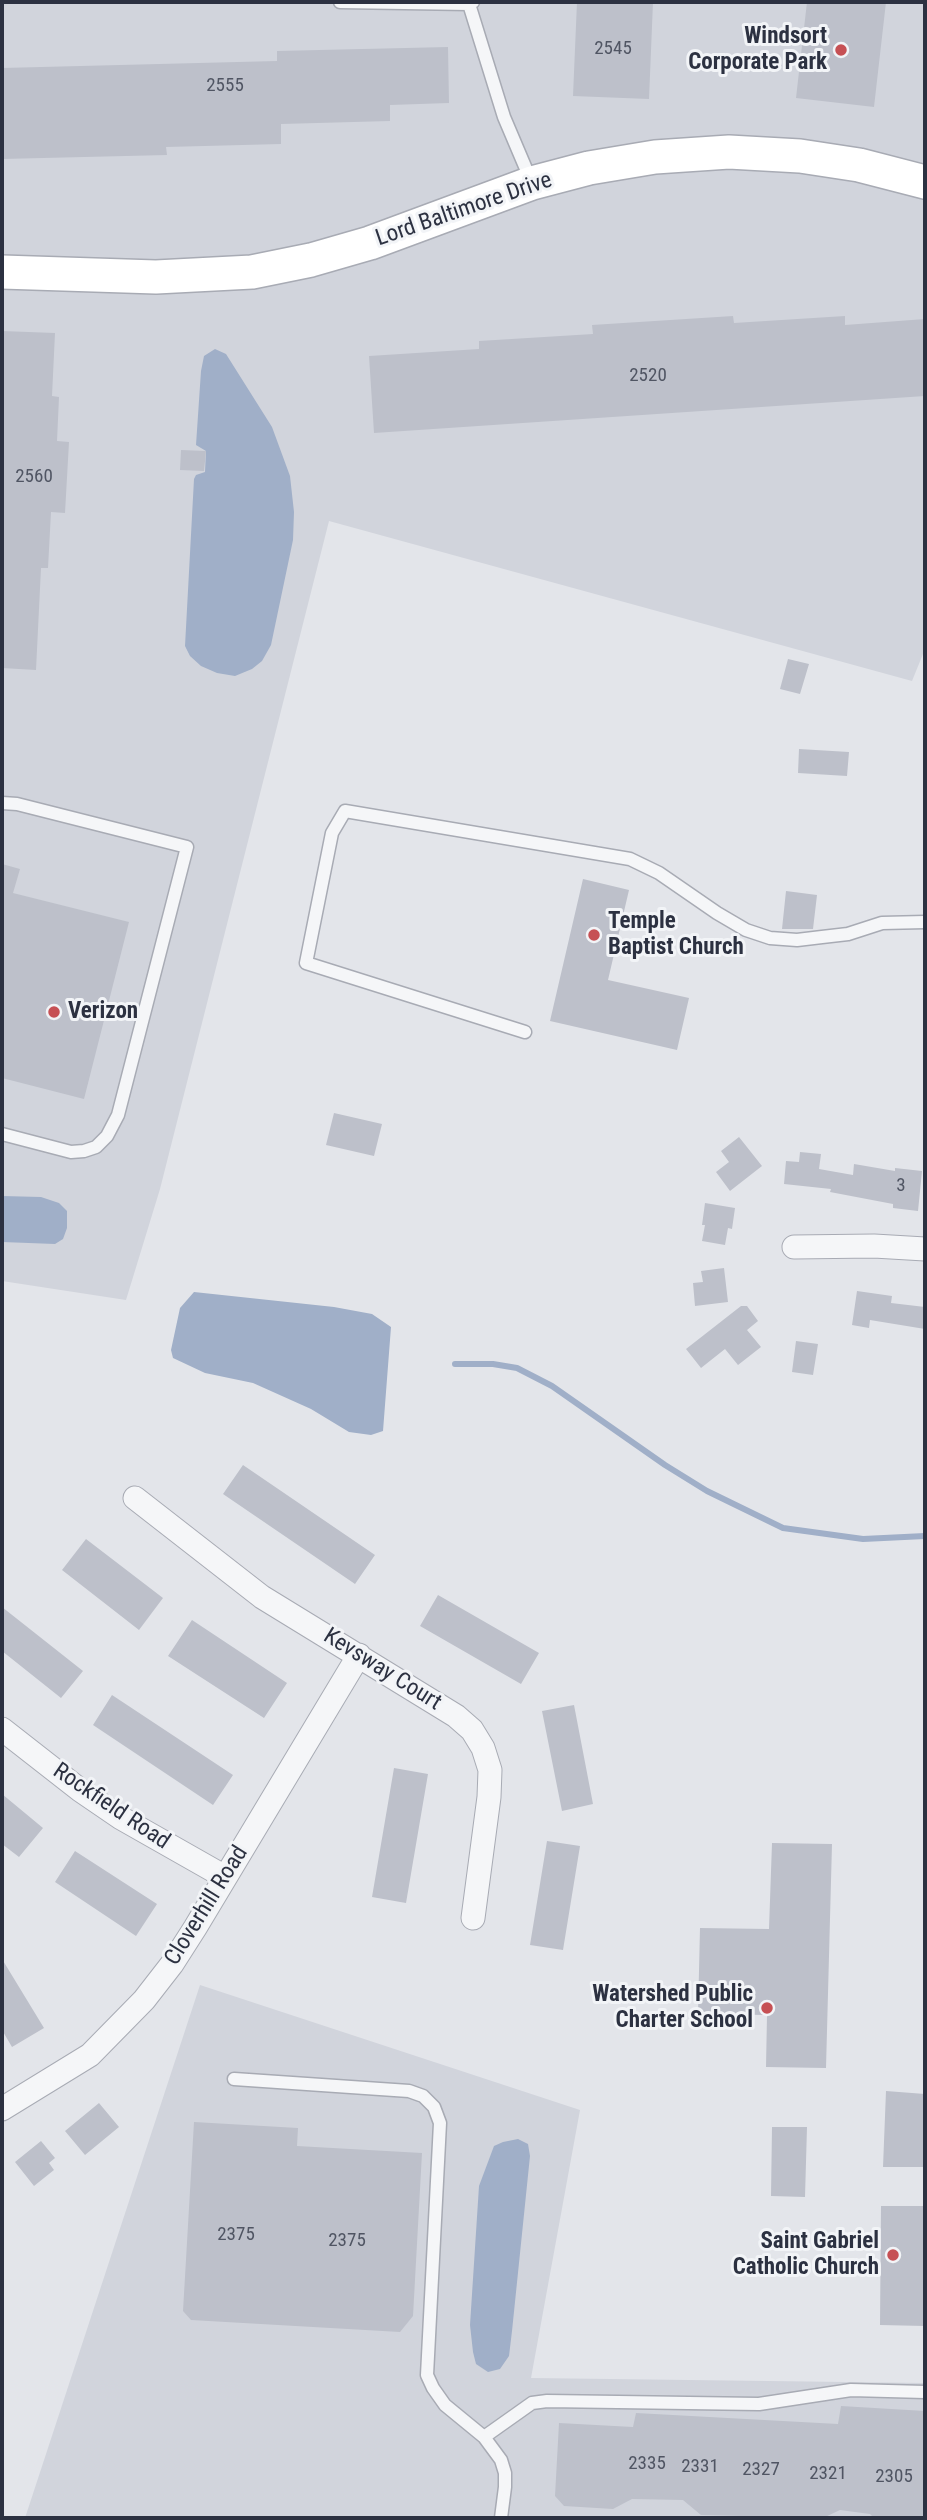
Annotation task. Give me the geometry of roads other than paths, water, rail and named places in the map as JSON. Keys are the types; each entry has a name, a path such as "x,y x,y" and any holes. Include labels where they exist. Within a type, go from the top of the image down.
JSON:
{"main road":[{"name":"Lord Baltimore Drive","path":"2,272 156,277 252,272 311,260 370,243 533,183 589,168 654,157 729,152 800,156 859,165 925,182"}],"street":[{"path":"794,1247 925,1249"},
{"name":"Kevsway Court","path":"135,1498 262,1597 456,1716 472,1730 483,1748 490,1770 473,1918"},
{"name":"Cloverhill Road","path":"2,2109 90,2055 144,2000 172,1965 359,1655"},
{"name":"Rockfield Road","path":"2,1729 80,1790 121,1818 225,1877"}],"lane":[{"path":"340,2 471,3 503,117 533,183"},
{"path":"2,803 17,804 187,847 118,1115 107,1136 96,1147 71,1152 2,1134"},
{"path":"524,1032 306,963 331,833 345,811 630,859 659,873 746,930 770,938 797,940 848,934 882,923 925,922"},
{"path":"234,2079 408,2091 423,2096 434,2107 440,2123 427,2375 445,2404 484,2437 501,2460 505,2473 501,2518"},
{"path":"484,2437 531,2403 547,2401 759,2404 851,2390 925,2392"}],"water":[{"path":"215,349 226,354 272,427 290,476 294,512 293,540 271,645 262,661 252,669 235,676 217,673 201,666 190,656 185,646 194,479 196,475 205,472 206,451 196,445 201,371 204,356"},
{"path":"2,1196 41,1197 59,1203 67,1211 67,1228 63,1239 55,1244 2,1242"},
{"path":"194,1292 334,1307 372,1314 391,1327 383,1431 371,1435 349,1432 311,1409 253,1383 205,1373 173,1358 171,1350 180,1308"},
{"path":"518,2139 528,2144 530,2156 509,2356 500,2369 488,2372 476,2364 470,2325 479,2186 494,2146"}],"waterway":[{"path":"455,1364 493,1364 517,1368 552,1386 707,1491 783,1528 863,1539 925,1536"}],"place":[{"name":"Windsort Corporate Park","path":"841,50"},
{"name":"Temple Baptist Church","path":"594,935"},
{"name":"Verizon","path":"54,1012"},
{"name":"Watershed Public Charter School","path":"767,2008"},
{"name":"Saint Gabriel Catholic Church","path":"893,2255"}]}
